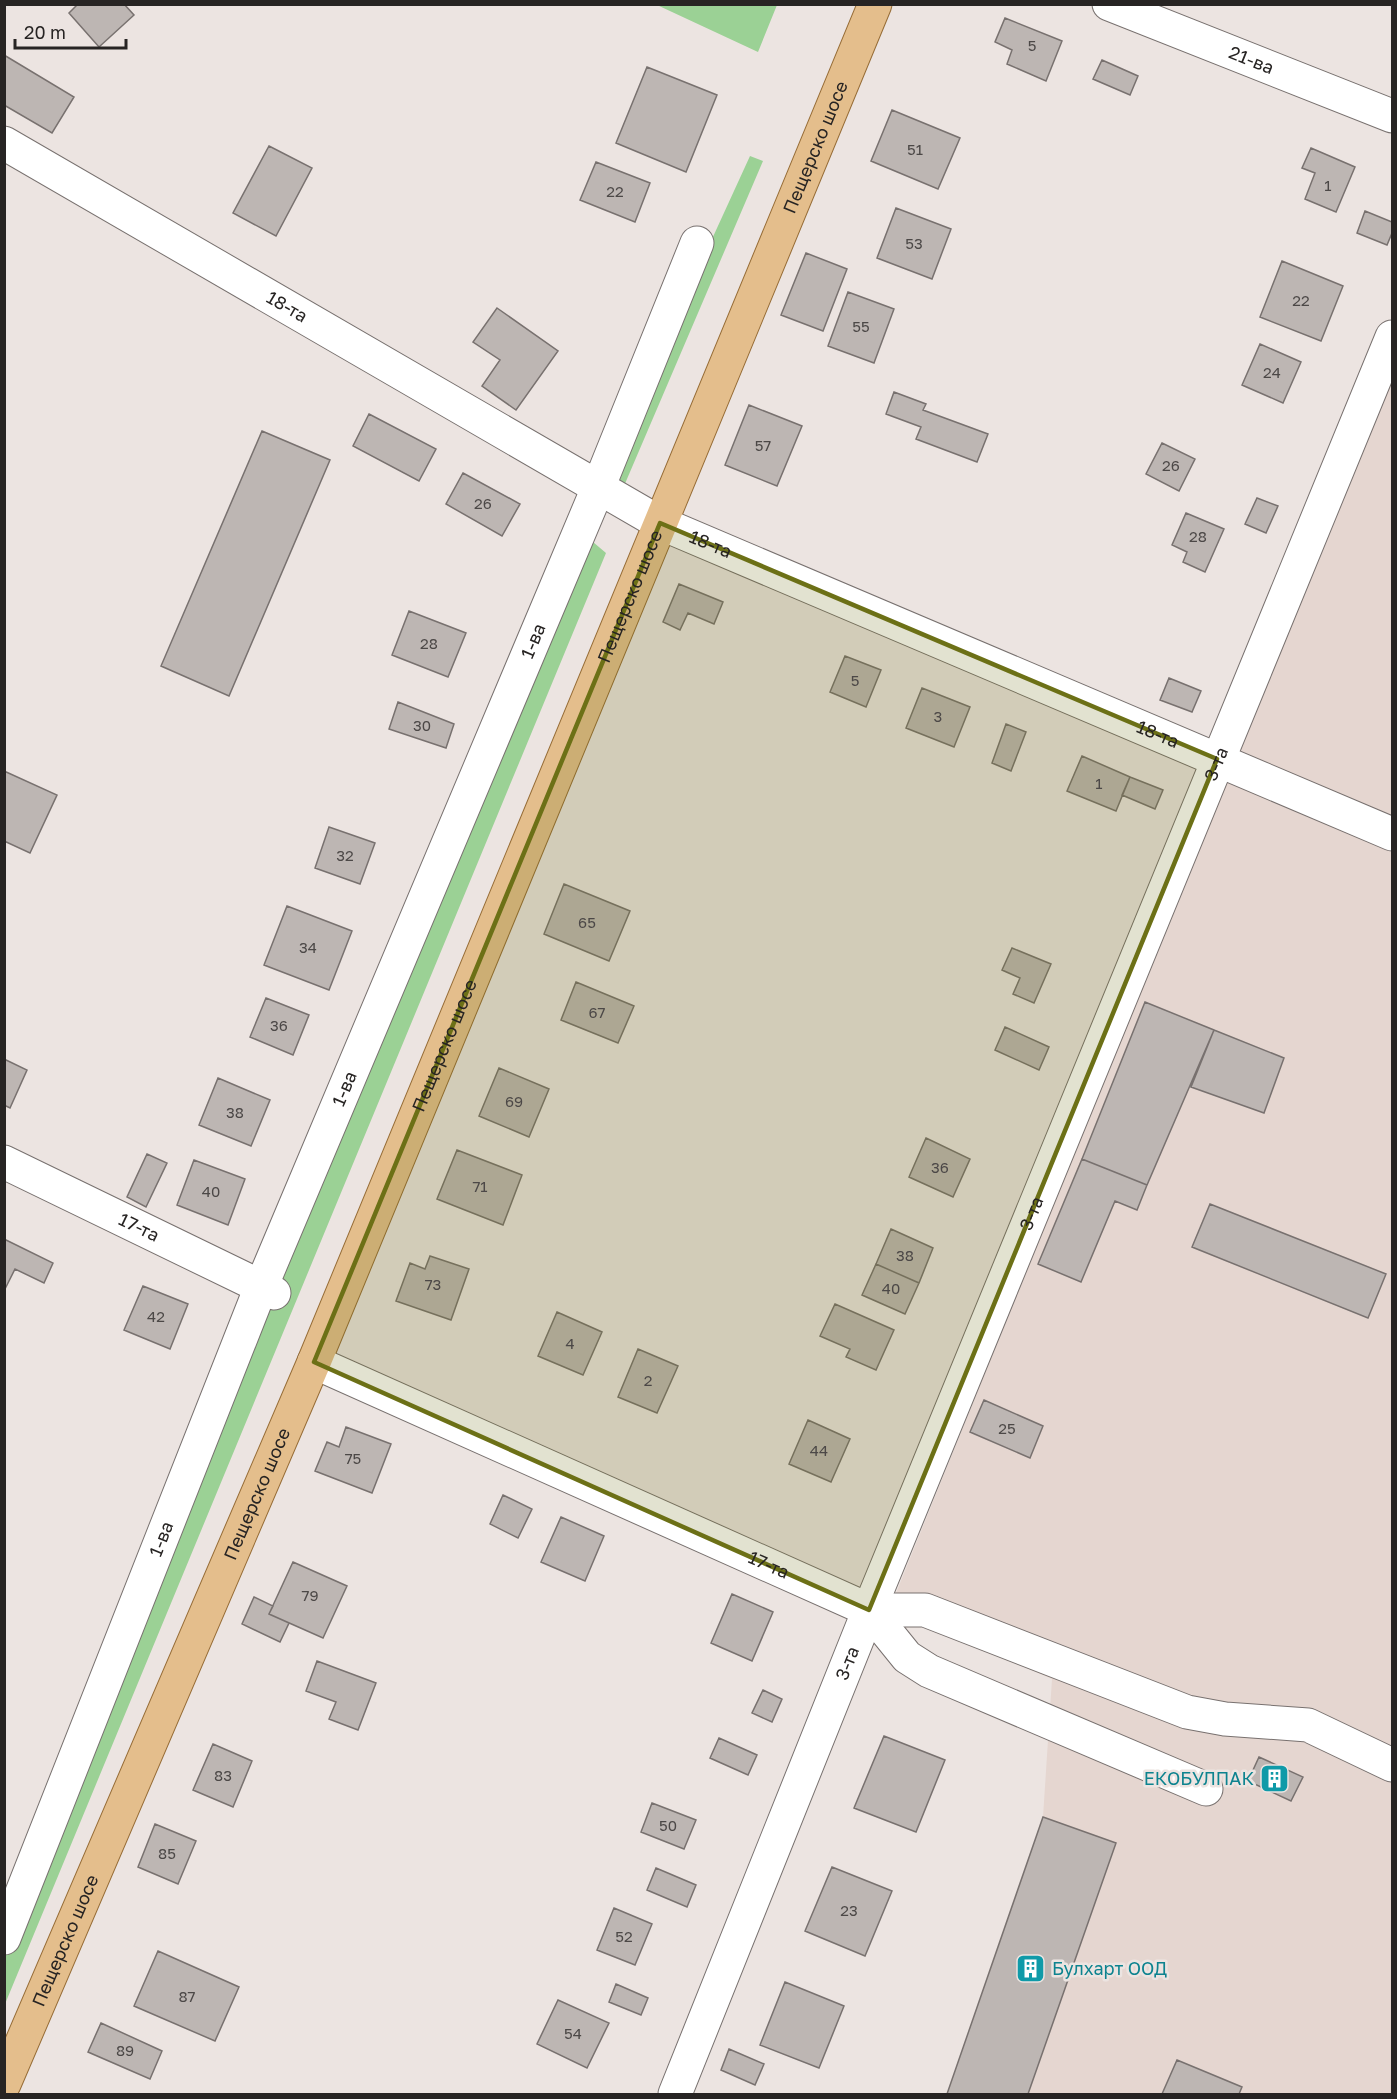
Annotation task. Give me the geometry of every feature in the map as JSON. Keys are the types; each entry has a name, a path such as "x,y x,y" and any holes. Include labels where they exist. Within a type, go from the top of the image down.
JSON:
{"main road":[{"name":"Пещерско шосе","path":"4,2084 314,1362 875,4"}],"street":[{"name":"21-ва","path":"1109,4 1392,117"},
{"name":"18-та","path":"4,143 660,523 1392,834"},
{"name":"1-ва","path":"4,1938 13,1895 267,1290 697,243"},
{"name":"3-та","path":"675,2094 869,1610 1392,337"},
{"name":"17-та","path":"4,1162 267,1290"},
{"name":"17-та","path":"314,1362 869,1610 907,1657 929,1671 1206,1788"},
{"path":"869,1610 925,1610 1187,1712 1225,1719 1308,1725 1392,1765"}],"highlighted area":[{"path":"660,523 1217,759 869,1610 314,1362"}],"shaded area":[{"path":"1392,365 1392,2094 947,2094 1043,1817 1052,1679 890,1608"}],"green space":[{"path":"657,5 777,5 758,52"},
{"path":"750,156 763,161 618,500 598,488"},
{"path":"593,542 606,553 5,2004 5,1938 274,1293"}],"building":[{"path":"78,4 124,4 134,15 99,47 69,13"},
{"path":"1005,18 1062,41 1046,81 1007,64 1012,50 995,42"},
{"path":"4,55 74,97 52,133 4,105"},
{"path":"1102,60 1138,76 1130,95 1093,79"},
{"path":"647,67 717,95 686,172 616,143"},
{"path":"892,110 960,138 938,189 871,161"},
{"path":"269,146 312,168 276,236 233,213"},
{"path":"1311,148 1355,167 1336,212 1305,199 1315,173 1302,168"},
{"path":"596,162 650,183 635,222 580,200"},
{"path":"896,208 951,229 932,279 877,258"},
{"path":"1365,211 1392,222 1392,233 1387,245 1357,233"},
{"path":"806,253 847,269 823,331 781,315"},
{"path":"1282,261 1343,286 1321,341 1260,317"},
{"path":"848,292 894,309 874,363 828,346"},
{"path":"497,308 558,351 516,410 482,386 500,360 473,342"},
{"path":"1260,344 1301,362 1283,403 1242,385"},
{"path":"894,392 926,404 923,410 988,434 977,462 916,439 921,427 886,414"},
{"path":"749,405 802,426 777,486 725,465"},
{"path":"369,414 436,449 419,481 353,446"},
{"path":"262,431 330,460 229,696 161,666"},
{"path":"1162,443 1195,459 1179,491 1146,474"},
{"path":"463,473 520,504 502,536 446,504"},
{"path":"1257,498 1278,506 1266,533 1245,524"},
{"path":"1186,513 1224,529 1205,572 1183,562 1187,552 1172,545"},
{"path":"679,584 723,602 714,624 688,613 680,630 663,622"},
{"path":"409,611 466,633 448,677 392,655"},
{"path":"845,656 881,670 866,707 830,692"},
{"path":"1169,678 1201,691 1192,712 1160,700"},
{"path":"922,688 970,707 954,747 906,728"},
{"path":"398,702 454,724 446,748 389,729"},
{"path":"1006,724 1026,732 1011,771 992,763"},
{"path":"1082,756 1130,777 1116,811 1067,791"},
{"path":"4,771 57,795 30,853 4,841"},
{"path":"1130,777 1163,790 1155,809 1122,795"},
{"path":"329,827 375,843 360,884 315,868"},
{"path":"564,884 630,911 609,961 544,934"},
{"path":"287,906 352,931 329,990 264,965"},
{"path":"1012,948 1051,964 1034,1003 1013,994 1020,978 1002,970"},
{"path":"576,982 634,1006 618,1043 561,1020"},
{"path":"266,998 309,1015 293,1055 250,1037"},
{"path":"1145,1002 1214,1030 1147,1185 1082,1159"},
{"path":"1005,1027 1049,1047 1039,1070 995,1050"},
{"path":"1214,1030 1284,1058 1264,1113 1191,1087"},
{"path":"4,1059 27,1070 10,1108 4,1105"},
{"path":"499,1068 549,1089 529,1137 479,1116"},
{"path":"218,1078 270,1100 251,1146 199,1125"},
{"path":"926,1138 970,1159 953,1197 909,1177"},
{"path":"457,1150 522,1175 503,1225 437,1199"},
{"path":"147,1154 167,1163 146,1207 127,1197"},
{"path":"1082,1159 1147,1185 1137,1210 1115,1201 1081,1282 1038,1264"},
{"path":"194,1160 245,1179 228,1225 177,1205"},
{"path":"1210,1204 1386,1274 1368,1318 1192,1247"},
{"path":"891,1229 933,1248 919,1283 876,1264"},
{"path":"4,1239 53,1263 44,1283 15,1269 4,1291"},
{"path":"430,1256 469,1269 451,1320 396,1301 410,1263 425,1269"},
{"path":"876,1264 919,1283 905,1314 862,1295"},
{"path":"143,1286 188,1304 170,1349 124,1330"},
{"path":"835,1304 894,1330 876,1370 846,1357 850,1349 820,1336"},
{"path":"557,1312 602,1332 583,1375 538,1356"},
{"path":"638,1349 678,1366 657,1413 618,1397"},
{"path":"984,1400 1043,1426 1030,1458 970,1432"},
{"path":"808,1420 850,1439 831,1482 789,1464"},
{"path":"346,1427 391,1444 372,1493 315,1471 327,1442 339,1447"},
{"path":"503,1495 532,1509 518,1538 490,1524"},
{"path":"561,1517 604,1536 585,1581 541,1562"},
{"path":"293,1562 347,1586 323,1638 269,1614"},
{"path":"732,1594 773,1612 752,1661 711,1643"},
{"path":"254,1597 273,1606 269,1614 289,1623 280,1642 242,1624"},
{"path":"317,1661 376,1683 358,1730 329,1719 336,1702 306,1691"},
{"path":"763,1690 782,1699 772,1722 752,1713"},
{"path":"884,1736 945,1760 916,1832 854,1808"},
{"path":"719,1738 757,1755 748,1775 710,1758"},
{"path":"213,1744 252,1761 233,1807 193,1790"},
{"name":"ЕКОБУЛПАК","path":"1259,1757 1303,1777 1291,1801 1248,1781"},
{"path":"652,1803 696,1820 684,1849 641,1832"},
{"name":"Булхарт ООД","path":"1043,1817 1116,1843 1028,2094 947,2094"},
{"path":"155,1824 196,1841 178,1884 138,1867"},
{"path":"832,1867 892,1891 865,1956 805,1931"},
{"path":"656,1868 696,1885 687,1907 647,1890"},
{"path":"614,1908 652,1924 635,1965 597,1950"},
{"path":"158,1951 239,1987 215,2041 134,2006"},
{"path":"785,1982 844,2006 819,2068 760,2045"},
{"path":"616,1984 648,1998 641,2015 609,2002"},
{"path":"558,2000 609,2023 587,2068 537,2044"},
{"path":"101,2023 162,2051 150,2079 88,2052"},
{"path":"729,2049 764,2064 755,2085 721,2070"},
{"path":"1177,2060 1242,2087 1239,2094 1162,2094"}],"place":[{"name":"ЕКОБУЛПАК","path":"1275,1779"},
{"name":"Булхарт ООД","path":"1031,1969"}]}
